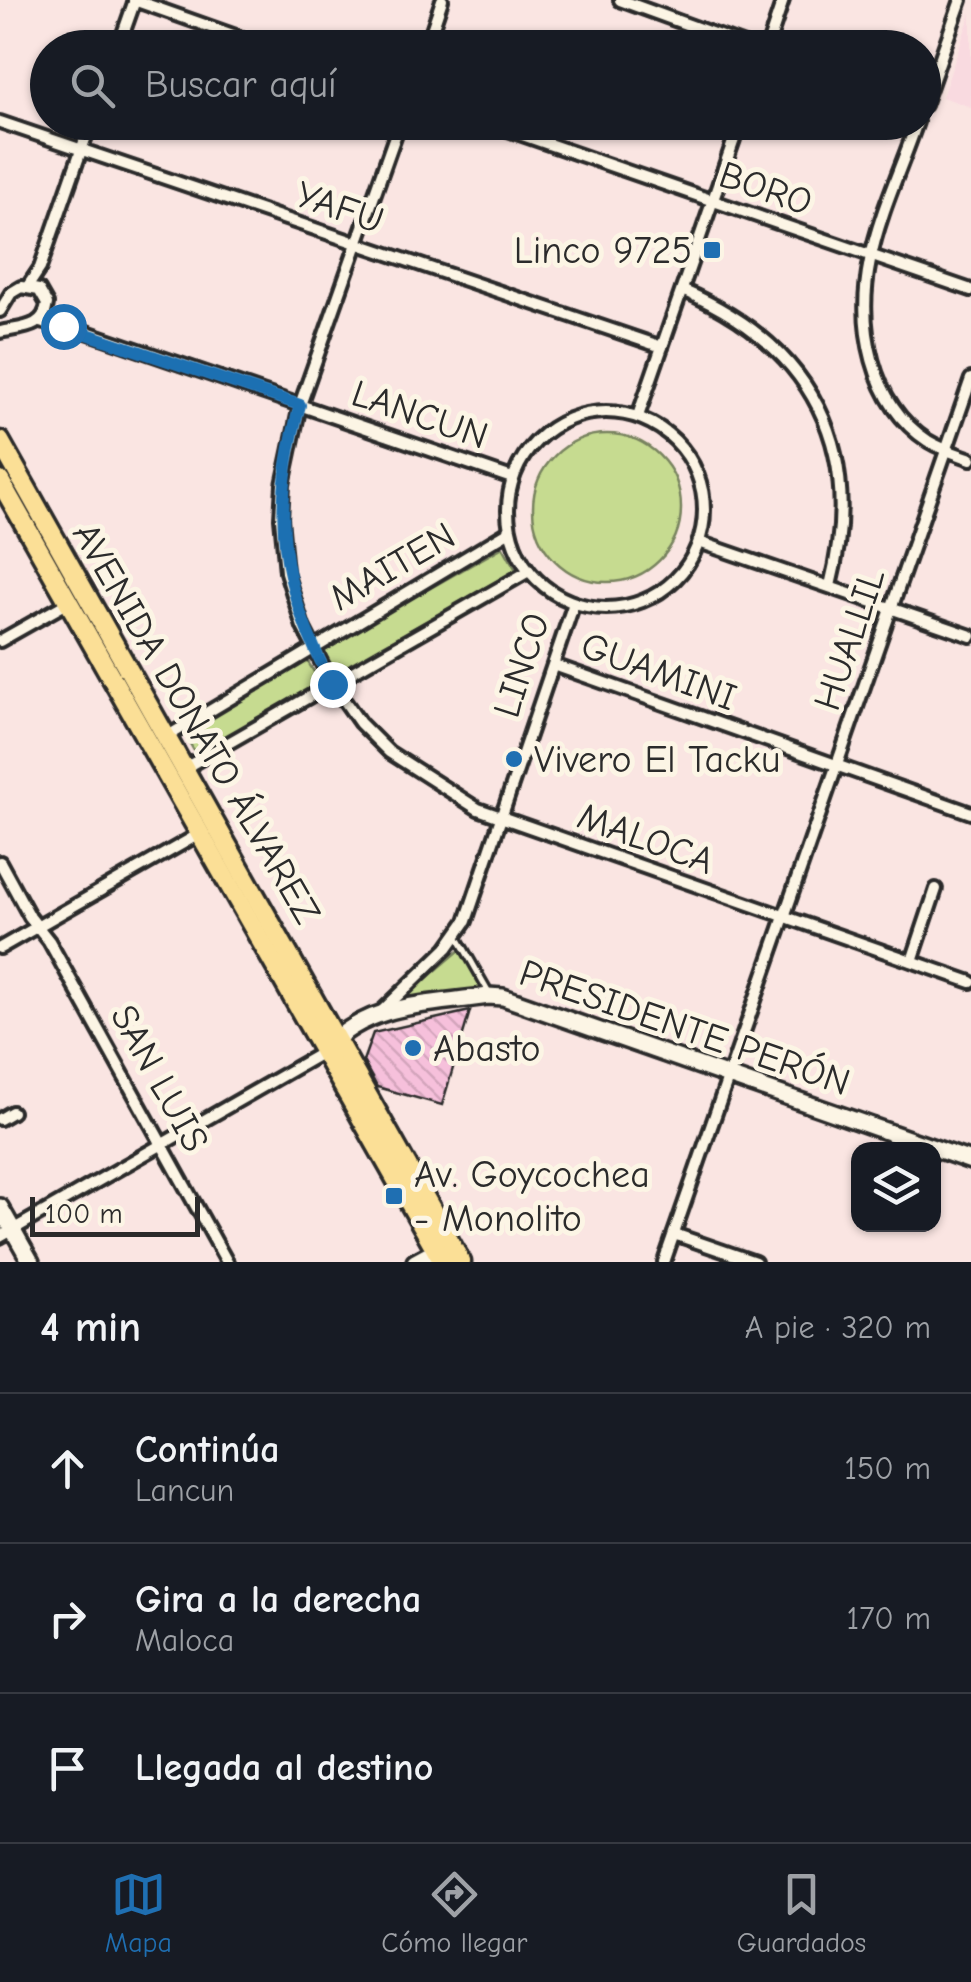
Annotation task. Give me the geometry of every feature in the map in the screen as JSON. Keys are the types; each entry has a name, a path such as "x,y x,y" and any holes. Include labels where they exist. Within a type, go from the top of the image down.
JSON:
{"main road":[{"name":"AVENIDA DONATO ÁLVAREZ","path":"0,442 159,741 332,1044"},
{"name":"AVENIDA DONATO ÁLVAREZ","path":"0,481 69,602 159,741"},
{"name":"AVENIDA DONATO ÁLVAREZ","path":"177,773 202,833 332,1044"},
{"name":"PRESIDENTE PERÓN","path":"332,1044 350,1026 381,1012 492,996 729,1074 971,1161"},
{"path":"332,1044 449,1256 416,1262"},
{"path":"0,1208 7,1234 30,1262"}],"street":[{"path":"124,30 134,0 219,30"},
{"path":"432,30 442,0"},
{"path":"620,0 702,30"},
{"path":"772,30 783,0"},
{"path":"941,57 961,0"},
{"name":"YAFU","path":"0,122 30,133"},
{"name":"YAFU","path":"51,140 662,347"},
{"path":"24,326 13,321 3,308 11,293 28,286 40,268 86,140"},
{"name":"MALOCA","path":"394,140 300,405 284,485 282,544 296,608 332,684 360,723 389,752 458,798 502,819 971,982"},
{"name":"BORO","path":"537,140 971,290"},
{"path":"638,416 734,140"},
{"path":"912,140 870,256 866,334 872,364 901,414 928,441 971,459"},
{"path":"40,268 45,300 40,322"},
{"name":"LANCUN","path":"28,286 62,320 81,330"},
{"path":"682,290 728,312 775,346 801,377 820,410 838,466 842,493 840,548 830,586"},
{"name":"LANCUN","path":"0,332 40,322 81,330 512,478"},
{"name":"HUALLIL","path":"664,1262 971,379"},
{"path":"512,478 540,436 561,422 597,412 638,416 678,444 694,465 702,490 704,516 699,542 682,570 658,593 638,602 616,607 574,603"},
{"name":"LINCO","path":"381,1012 457,936 466,921 574,603 556,594 529,571 510,532 507,514 512,478"},
{"name":"MAITEN","path":"159,741 510,532"},
{"path":"699,542 971,636"},
{"name":"MAITEN","path":"177,773 529,571"},
{"path":"0,641 69,602"},
{"name":"GUAMINI","path":"554,666 971,814"},
{"path":"0,948 202,833"},
{"name":"SAN LUIS","path":"0,862 49,941 227,1262"},
{"path":"912,961 936,889"},
{"path":"7,1234 332,1044"},
{"path":"0,1118 12,1112"},
{"path":"674,1234 755,1262"}],"lane":[{"path":"457,936 492,996"}],"shaded area":[{"path":"971,13 971,107 942,97"}],"green space":[{"path":"607,434 635,439 659,456 676,480 681,508 676,536 659,560 635,577 607,582 579,577 555,560 538,536 533,508 538,480 555,456 579,439"},
{"path":"503,547 516,570 334,673 321,650"},
{"path":"305,657 322,685 197,756 184,733"},
{"path":"460,950 488,996 395,1005"}],"building":[{"name":"Abasto","path":"470,1011 442,1105 377,1087 363,1061 373,1033"}],"place":[{"name":"Linco 9725","path":"712,250"},
{"name":"Vivero El Tacku","path":"514,759"},
{"name":"Abasto","path":"413,1048"},
{"name":"Av. Goycochea - Monolito","path":"394,1196"}],"route":[{"path":"63,326 300,405 288,453 282,544 296,608 332,684"}]}
